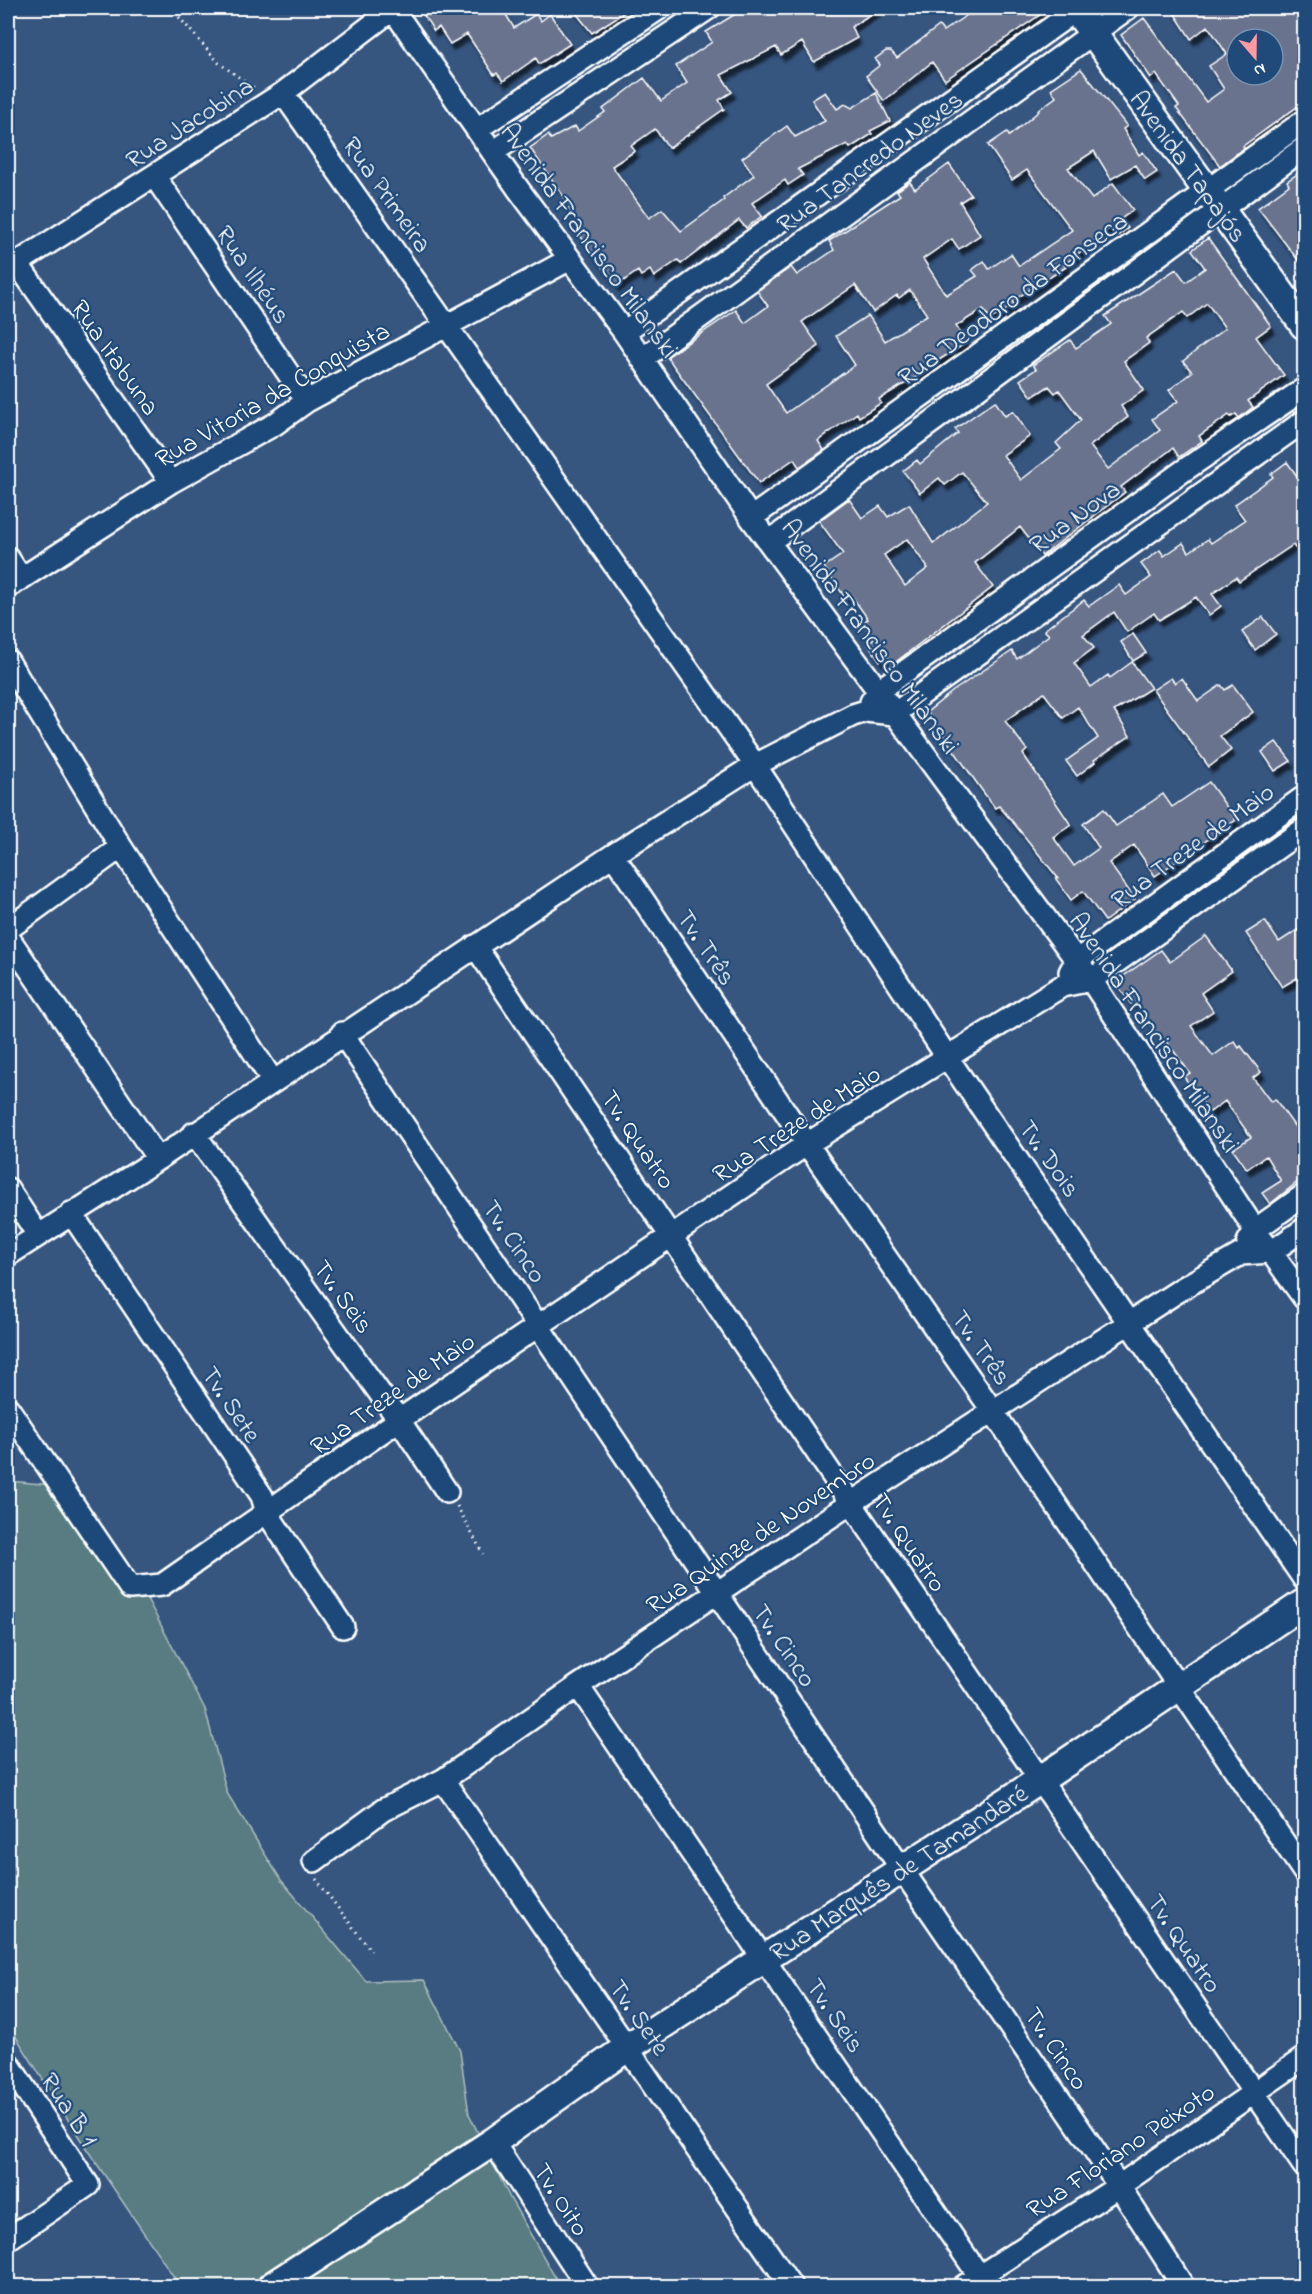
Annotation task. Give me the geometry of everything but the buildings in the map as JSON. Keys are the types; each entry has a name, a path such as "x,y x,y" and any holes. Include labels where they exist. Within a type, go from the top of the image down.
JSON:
{"street":[{"name":"Rua Jacobina","path":"12,266 155,177 277,96 392,8"},
{"name":"Avenida Francisco Milanski","path":"392,8 624,332 751,518 1090,980 1255,1230 1305,1298"},
{"path":"477,129 660,8"},
{"path":"493,152 709,8"},
{"name":"Rua Tancredo Neves","path":"624,332 1077,8"},
{"name":"Avenida Tapajós","path":"1077,8 1092,32 1305,325"},
{"name":"Rua Tancredo Neves","path":"642,359 1128,8"},
{"name":"Rua Primeira","path":"277,96 449,325 755,765"},
{"name":"Rua Deodoro da Fonseca","path":"769,542 1213,200 1305,121"},
{"name":"Rua Deodoro da Fonseca","path":"751,518 1213,200 1305,148"},
{"name":"Rua Ilhéus","path":"155,177 308,401"},
{"name":"Rua Vitoria da Conquista","path":"14,582 171,482 275,424 308,401 570,259"},
{"name":"Rua Itabuna","path":"12,266 171,482"},
{"name":"Rua Nova","path":"878,691 1183,471 1305,389"},
{"path":"8,1255 158,1159 272,1080 475,946 755,765 827,726 866,711 894,714 1305,422"},
{"path":"8,558 14,582"},
{"path":"8,661 121,847 272,1080"},
{"path":"866,711 878,691"},
{"name":"Tv. Dois","path":"755,765 947,1057 1305,1579"},
{"name":"Rua Treze de Maio","path":"1062,986 1076,961 1305,797"},
{"name":"Rua Treze de Maio","path":"8,1408 130,1588 162,1585 399,1420 673,1237 807,1144 1062,986 1090,980 1305,829"},
{"path":"8,929 121,847"},
{"name":"Tv. Três","path":"614,855 807,1144 992,1410 1305,1872"},
{"path":"8,937 158,1159"},
{"name":"Tv. Quatro","path":"475,946 851,1503 1305,2166"},
{"name":"Tv. Cinco","path":"342,1034 901,1868 1119,2186 1183,2286"},
{"name":"Tv. Seis","path":"194,1133 399,1420 447,1492"},
{"path":"8,1189 38,1235"},
{"name":"Rua Quinze de Novembro","path":"1241,1254 1255,1230 1305,1195"},
{"name":"Tv. Sete","path":"72,1213 262,1496 267,1513 343,1626"},
{"path":"1271,1252 1305,1229"},
{"name":"Rua Quinze de Novembro","path":"314,1861 383,1810 443,1780 578,1686 851,1503 1130,1322 1241,1254 1271,1252"},
{"name":"Rua Marquês de Tamandaré","path":"272,2286 493,2142 628,2047 1040,1780 1305,1603"},
{"name":"Tv. Seis","path":"578,1686 765,1958 977,2283"},
{"name":"Tv. Sete","path":"443,1780 791,2286"},
{"name":"Rua Floriano Peixoto","path":"977,2283 1305,2058"},
{"name":"Rua B 1","path":"8,2063 88,2185 8,2239"},
{"name":"Tv. Oito","path":"493,2142 587,2286"}],"path":[{"path":"171,8 219,63 277,96"},
{"path":"447,1492 483,1554"},
{"path":"314,1861 315,1879 323,1892 371,1951"}],"green space":[{"path":"8,1481 76,1487 134,1574 205,1709 227,1793 281,1880 366,1981 424,1980 460,2051 469,2114 510,2198 560,2286 180,2286 84,2145 8,2024"}]}
